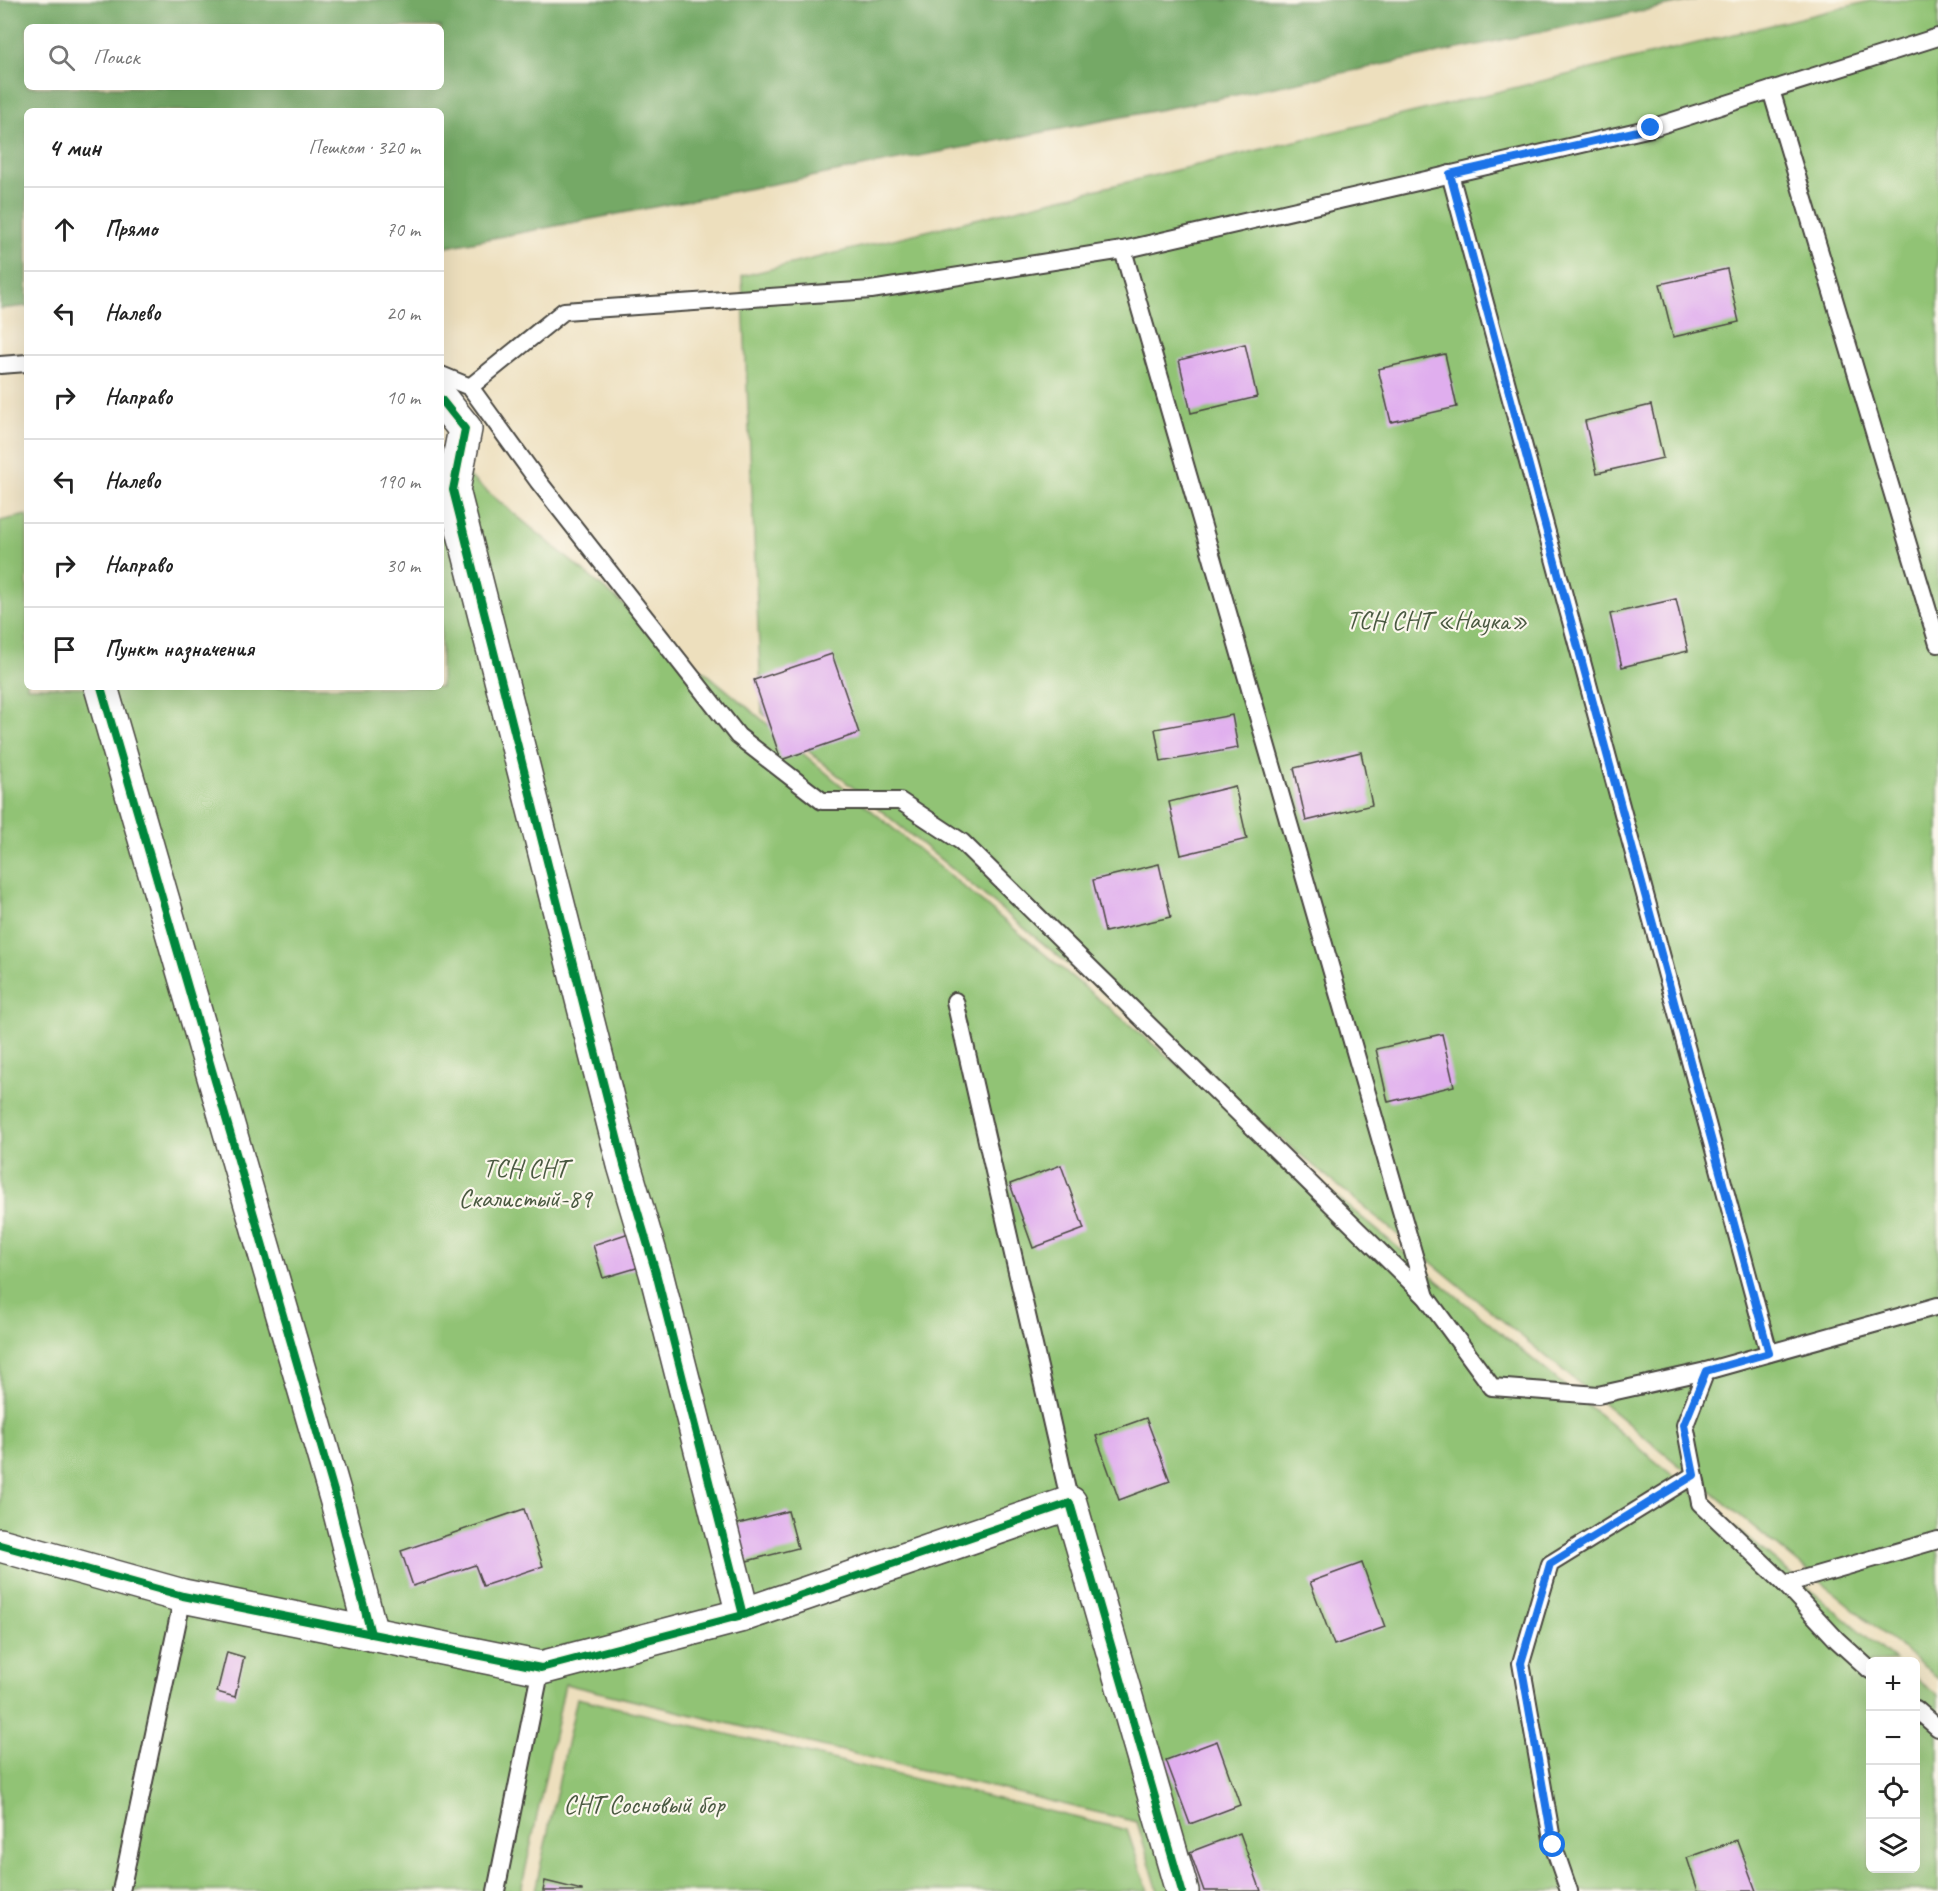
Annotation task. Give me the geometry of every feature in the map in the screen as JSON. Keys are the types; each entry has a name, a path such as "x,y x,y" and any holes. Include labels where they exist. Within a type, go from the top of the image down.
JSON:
{"street":[{"path":"456,393 465,429 453,490 624,1165 659,1284 743,1615"},
{"path":"102,690 338,1505 371,1634"},
{"path":"0,1545 183,1596 541,1668 743,1615 1070,1503 1182,1891"}],"lane":[{"path":"456,393 564,311 871,290 1123,250 1651,128 1938,37"},
{"path":"1772,90 1938,644"},
{"path":"1450,174 1769,1353"},
{"path":"1123,250 1426,1297"},
{"path":"0,365 24,363"},
{"path":"444,379 538,481 738,736 822,801 900,801 962,842 1426,1297 1492,1387 1598,1395 1706,1371 1938,1306"},
{"path":"955,1001 1070,1503"},
{"path":"1706,1371 1684,1425 1700,1503 1785,1584 1837,1641 1866,1666"},
{"path":"1569,1891 1553,1845 1521,1663 1550,1564 1694,1475"},
{"path":"1785,1584 1938,1540"},
{"path":"121,1891 183,1596"},
{"path":"496,1891 541,1668"},
{"path":"1918,1711 1938,1728"}],"green space":[{"path":"0,0 1696,0 1231,96 444,247 444,108 24,108 24,306 0,309"},
{"name":"ТСН СНТ «Наука»","path":"1874,0 1938,0 1938,1678 1920,1663 1920,1657 1912,1657 762,713 742,276"},
{"name":"ТСН СНТ Скалистый-89","path":"444,455 1891,1657 1866,1657 1866,1873 1920,1873 1920,1681 1938,1696 1938,1891 1158,1891 1137,1822 565,1684 521,1891 0,1891 0,521 24,516 24,690 444,690"},
{"name":"СНТ Сосновый бор","path":"577,1698 1127,1830 1148,1891 535,1891"}],"building":[{"path":"1727,269 1739,322 1673,337 1660,284"},
{"path":"1245,344 1257,397 1191,413 1179,360"},
{"path":"1445,354 1457,407 1391,422 1378,369"},
{"path":"1651,405 1663,458 1597,473 1585,421"},
{"path":"1676,599 1688,651 1622,667 1610,614"},
{"path":"832,654 859,733 781,760 754,680"},
{"path":"1232,715 1238,748 1161,762 1155,729"},
{"path":"1361,752 1372,805 1306,821 1294,768"},
{"path":"1235,786 1247,839 1181,855 1169,802"},
{"path":"1159,864 1171,917 1105,932 1093,880"},
{"path":"1442,1034 1454,1086 1388,1102 1376,1049"},
{"path":"1061,1165 1084,1229 1033,1248 1010,1184"},
{"path":"632,1232 643,1266 603,1278 593,1245"},
{"path":"1146,1418 1170,1481 1119,1500 1096,1436"},
{"path":"524,1509 543,1566 483,1586 475,1565 413,1586 401,1551"},
{"path":"788,1511 798,1548 743,1562 734,1525"},
{"path":"1362,1563 1385,1627 1334,1645 1310,1582"},
{"path":"227,1652 244,1657 235,1697 217,1692"},
{"path":"1217,1741 1240,1805 1190,1824 1166,1760"},
{"path":"1240,1833 1261,1891 1204,1891 1190,1852"},
{"path":"1737,1840 1756,1891 1698,1891 1687,1858"},
{"path":"545,1881 582,1890 582,1891 543,1891"}],"cycle path":[{"path":"444,403 465,429 453,490 624,1165 656,1273 743,1615"},
{"path":"102,690 338,1505 371,1634"},
{"path":"0,1545 183,1596 541,1668 743,1615 1070,1503 1182,1891"}],"route":[{"path":"1553,1845 1521,1663 1550,1564 1694,1475 1684,1425 1706,1371 1769,1353 1450,174 1651,128"}]}
